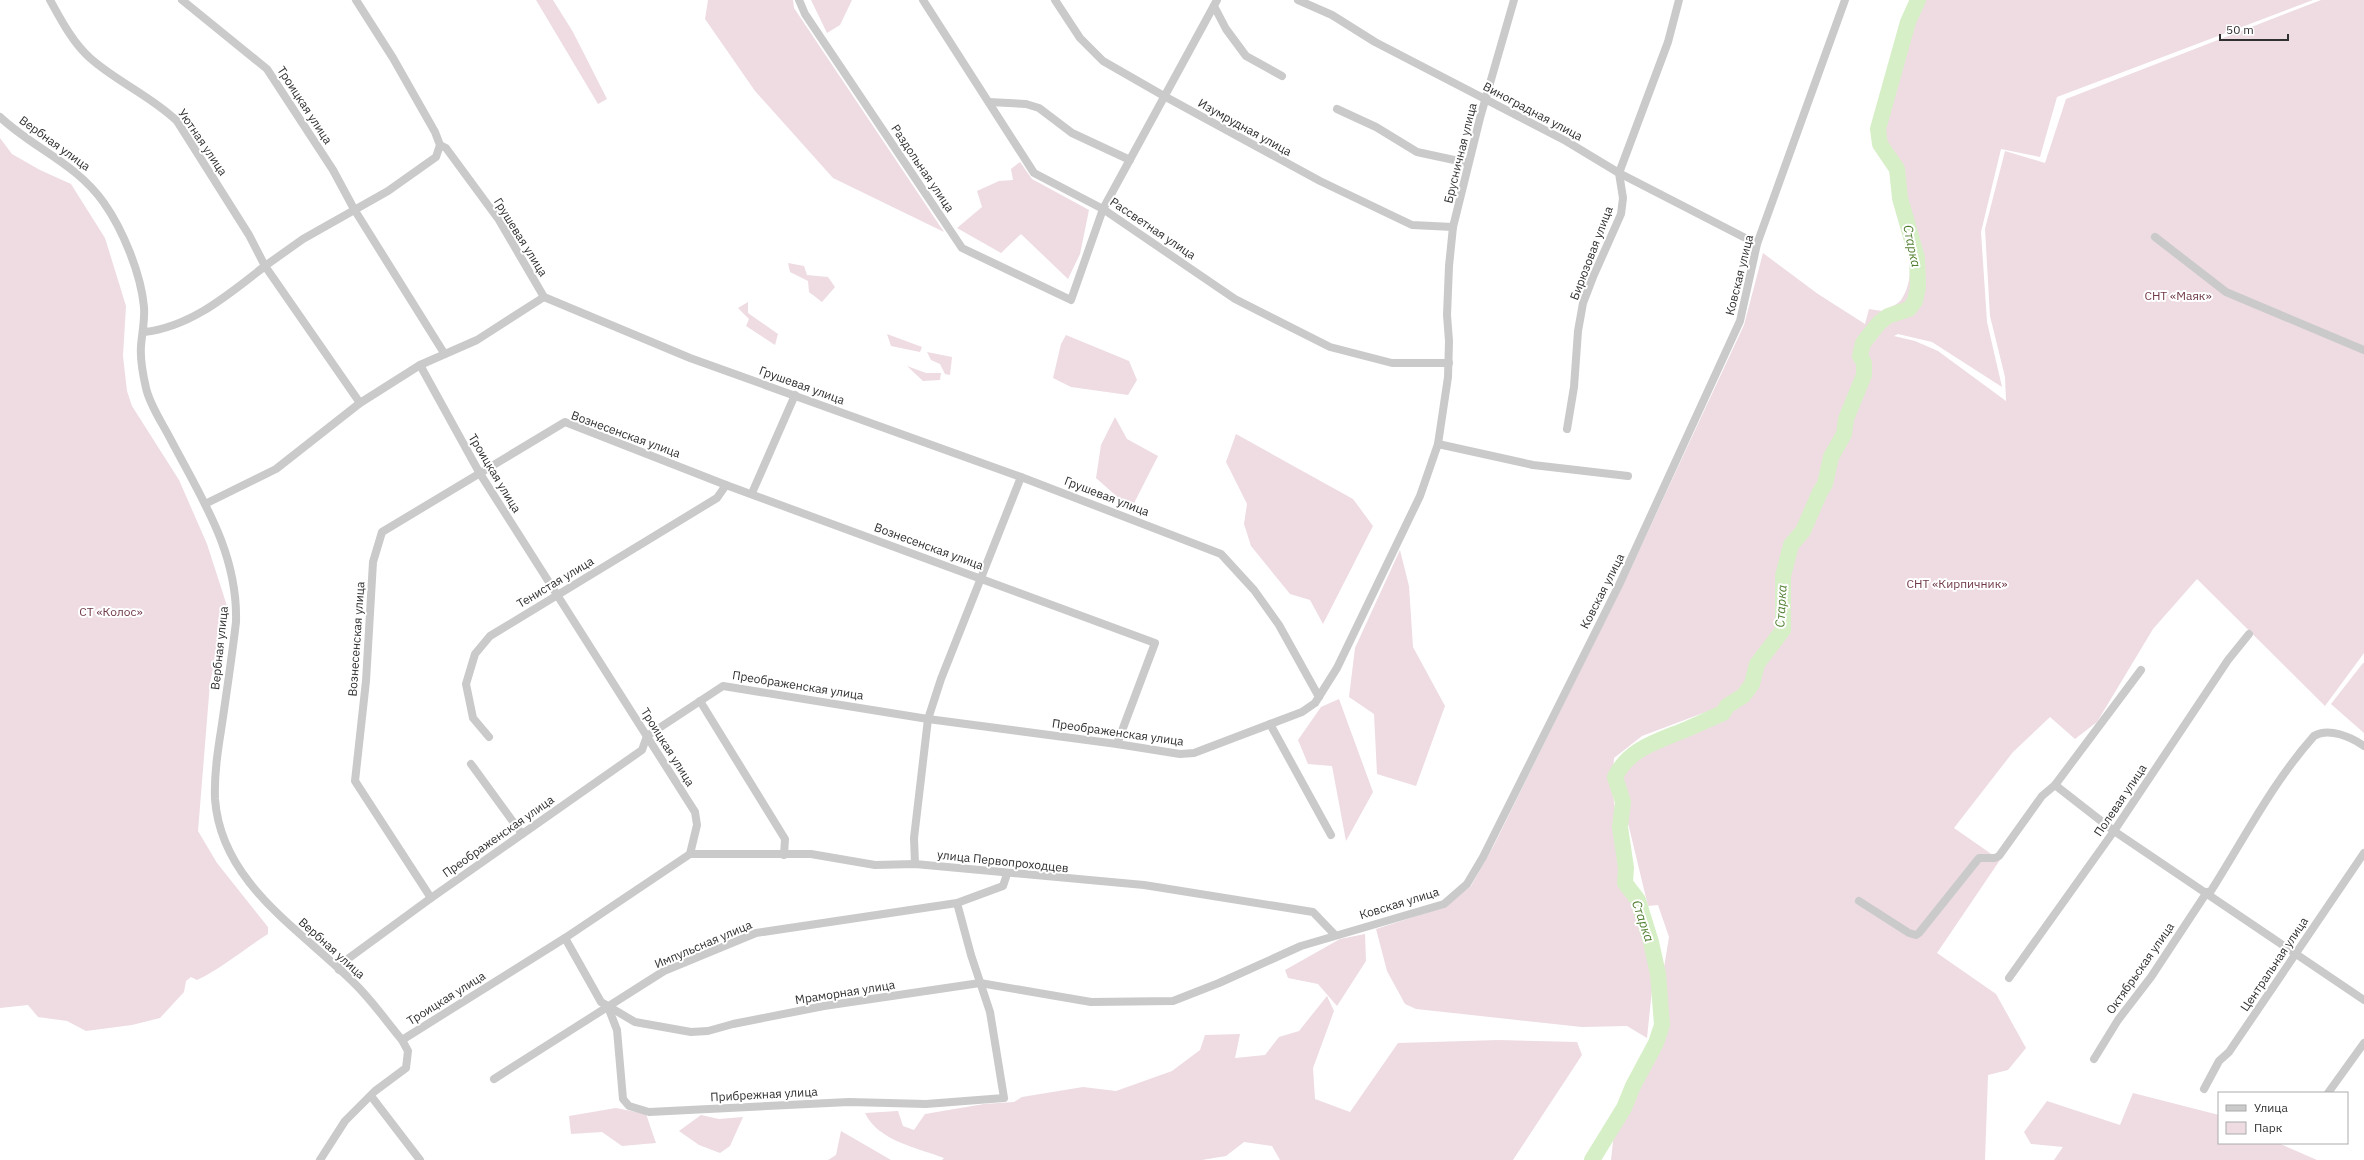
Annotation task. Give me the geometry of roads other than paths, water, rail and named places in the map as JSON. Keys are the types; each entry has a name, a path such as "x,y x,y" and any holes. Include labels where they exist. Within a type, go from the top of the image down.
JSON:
{"street":[{"name":"Уютная улица","path":"50,0 66,27 88,57 101,68 166,110 177,121 250,235 265,266 360,403"},
{"name":"Троицкая улица","path":"182,0 267,69 333,170 354,209 444,353"},
{"name":"Грушевая улица","path":"356,0 393,58 436,132 440,145 446,148 499,220 544,297 690,358 1021,477 1221,554 1254,590 1279,626 1319,697"},
{"name":"Раздольная улица","path":"799,0 805,14 962,248 1071,300 1103,208"},
{"name":"Рассветная улица","path":"923,0 1034,173 1103,208 1235,299 1330,347 1392,363 1449,363"},
{"name":"Изумрудная улица","path":"1055,0 1080,38 1103,60 1164,96 1320,181 1412,225 1454,226"},
{"name":"Виноградная улица","path":"1298,0 1332,15 1375,42 1566,141 1619,173 1757,244"},
{"name":"Брусничная улица","path":"1438,444 1449,363 1447,315 1449,266 1454,226 1468,163 1514,0"},
{"name":"Бирюзовая улица","path":"1567,429 1574,387 1578,331 1583,303 1621,214 1623,198 1619,173 1668,42 1680,0"},
{"name":"Ковская улица","path":"1173,1001 1219,983 1301,946 1444,904 1467,884 1486,850 1620,585 1740,321 1757,244 1845,0"},
{"path":"1103,208 1215,3"},
{"path":"1215,3 1226,29 1246,56 1282,76"},
{"path":"989,102 1026,104 1039,108 1072,133 1130,160"},
{"path":"1338,109 1376,127 1417,152 1468,163"},
{"name":"Вербная улица","path":"0,117 85,178 105,204 133,262 141,287 144,332 141,347 146,390 205,504 226,553 236,600 236,622 216,770 215,798 222,835 233,858 248,881 288,925 353,982 402,1040 408,1051 406,1068 371,1096"},
{"path":"144,332 157,331 185,322 231,292 303,239 388,191 436,157 440,145"},
{"path":"2155,237 2226,292 2364,350"},
{"path":"205,504 276,469 360,403 420,365 444,353 477,340 544,297"},
{"name":"Троицкая улица","path":"402,1040 565,938 690,854 697,824 695,812 479,472 420,365"},
{"path":"752,493 795,395"},
{"name":"Вознесенская улица","path":"431,898 355,781 366,680 373,562 382,532 564,422 726,485 752,493 1155,643 1117,744"},
{"path":"1438,444 1533,465 1628,476"},
{"name":"Преображенская улица","path":"339,970 349,958 431,898 642,750 646,736 723,686 928,719 1117,744 1180,754 1194,753 1302,712 1315,704 1344,654 1398,543 1407,518 1420,496 1438,444"},
{"path":"915,864 914,838 924,775 928,719 941,679 1021,477"},
{"name":"Тенистая улица","path":"489,737 473,718 466,684 475,654 490,636 717,498 726,485"},
{"name":"Полевая улица","path":"2009,978 2114,831 2228,660 2249,634"},
{"path":"1859,901 1889,922 1916,935 1980,858 1995,858 1999,856 2042,796 2055,785 2142,670"},
{"path":"700,701 785,839 784,855"},
{"path":"1270,724 1331,835"},
{"name":"Октябрьская улица","path":"2094,1059 2118,1020 2151,977 2242,844 2256,814 2306,746 2321,732 2329,731 2364,746"},
{"path":"471,764 522,834"},
{"path":"2055,785 2114,831 2297,953 2364,1000"},
{"name":"Центральная улица","path":"2204,1089 2219,1061 2229,1052 2364,853"},
{"name":"улица Первопроходцев","path":"690,854 811,854 875,865 915,864 1008,874 1144,885 1313,912 1335,935"},
{"name":"Импульсная улица","path":"494,1079 664,971 756,933 957,903 1004,886 1008,874"},
{"path":"957,903 980,983"},
{"name":"Мраморная улица","path":"565,938 601,1002 635,1022 691,1032 708,1031 733,1024 824,1006 980,983 1091,1002 1173,1001"},
{"name":"Прибрежная улица","path":"608,1007 617,1030 623,1099 630,1106 649,1112 849,1102 926,1104 1004,1098 990,1012 980,983"},
{"path":"2329,1092 2364,1043"},
{"path":"320,1160 345,1121 371,1096 420,1160"}],"waterway":[{"name":"Старка","path":"1592,1160 1624,1108 1633,1086 1656,1043 1662,1025 1658,974 1651,942 1638,900 1625,883 1626,868 1620,827 1623,802 1615,777 1628,759 1637,752 1656,742 1723,713 1727,706 1743,696 1752,684 1757,664 1783,630 1783,576 1791,545 1803,531 1825,484 1831,457 1844,434 1846,419 1864,375 1864,363 1860,356 1863,343 1879,323 1888,316 1909,309 1915,301 1918,287 1917,258 1900,198 1897,169 1880,144 1878,129 1908,22 1918,0"}],"park label":[{"name":"СНТ «Маяк»","path":"2178,295"},
{"name":"СНТ «Кирпичник»","path":"1957,583"},
{"name":"СТ «Колос»","path":"111,611"}]}
